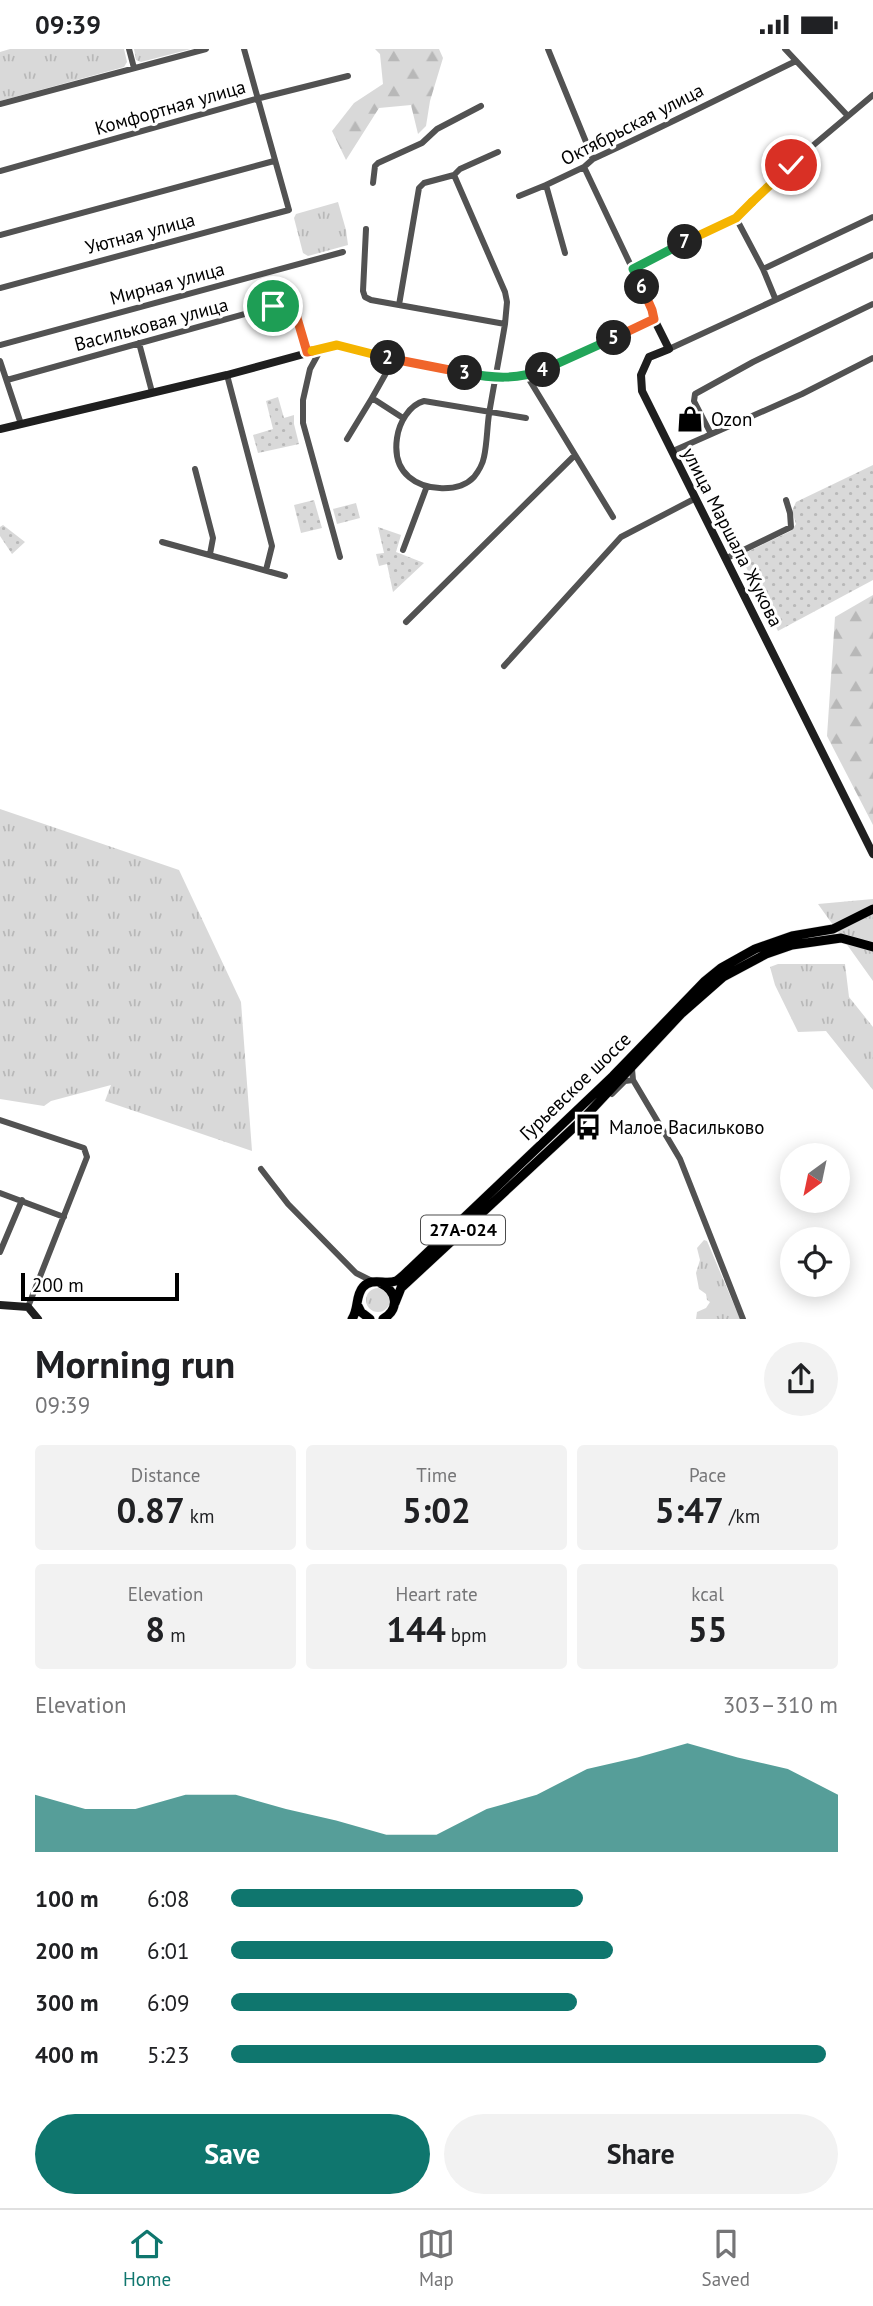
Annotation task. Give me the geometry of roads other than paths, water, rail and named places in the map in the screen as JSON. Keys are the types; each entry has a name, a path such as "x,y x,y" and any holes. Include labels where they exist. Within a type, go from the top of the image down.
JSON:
{"main road":[{"name":"27А-024","path":"857,917 872,909"},
{"path":"857,917 853,926 859,943"},
{"name":"Гурьевское шоссе","path":"362,1288 377,1282 393,1282 409,1270 613,1076 692,992 721,968 766,945 792,936 833,929 857,917"},
{"name":"Гурьевское шоссе","path":"383,1319 395,1305 401,1288 594,1108 699,997 741,966 792,945 835,938 859,943"},
{"name":"27А-024","path":"859,943 873,947"},
{"path":"377,1282 390,1289 395,1305"},
{"path":"352,1319 362,1288"},
{"path":"358,1304 361,1312 370,1319"}],"street":[{"path":"129,49 134,68"},
{"path":"0,104 206,49"},
{"path":"0,235 274,161 244,49"},
{"path":"548,49 593,159"},
{"path":"785,49 847,115"},
{"name":"Октябрьская улица","path":"565,253 545,185 796,61"},
{"name":"Комфортная улица","path":"0,171 348,76"},
{"path":"633,269 736,218 791,165 873,95"},
{"path":"373,183 375,166 378,163 422,143 437,129 481,106"},
{"path":"399,305 419,188 424,183 454,175 460,169 498,152"},
{"name":"Уютная улица","path":"0,288 289,210 274,161"},
{"path":"584,167 668,349 873,255"},
{"path":"454,175 508,302 490,412 484,460 474,477 458,487 427,486 409,477 399,464 396,451 397,434 403,418 418,402 424,401 490,412 526,418"},
{"path":"519,196 545,185"},
{"path":"763,269 873,217"},
{"path":"736,218 775,298"},
{"path":"366,229 365,297 505,324"},
{"name":"Мирная улица","path":"0,345 343,251"},
{"name":"Васильковая улица","path":"7,380 292,301 307,352"},
{"path":"711,434 694,401 695,394 753,362 873,304"},
{"path":"0,429 227,375 337,345 394,359 496,377 527,376 654,319"},
{"path":"139,343 152,392"},
{"path":"322,348 310,369 303,400 303,423 340,557"},
{"name":"улица Маршала Жукова","path":"668,349 649,357 641,375 642,391 873,854"},
{"path":"347,439 394,359"},
{"path":"673,451 802,394 873,359"},
{"path":"0,361 21,424"},
{"path":"227,375 272,546 266,571"},
{"path":"527,376 613,517"},
{"path":"372,398 403,418"},
{"path":"406,622 575,455"},
{"path":"195,469 214,538 210,554"},
{"path":"403,550 427,486"},
{"path":"505,666 621,537 696,498"},
{"path":"727,558 791,527 786,501"},
{"path":"162,542 285,576"},
{"path":"632,1069 633,1080 680,1159 743,1319"},
{"path":"594,1108 625,1081 633,1080"},
{"path":"0,1120 84,1148 87,1157 28,1307"},
{"path":"261,1169 288,1204 356,1273 377,1282"},
{"path":"0,1193 64,1217"},
{"path":"0,1252 22,1200"},
{"path":"356,1273 362,1288"},
{"path":"0,1305 28,1307 38,1319"},
{"path":"395,1305 397,1318"}],"place":[{"name":"Ozon","path":"690,419"},
{"name":"Малое Васильково","path":"588,1127"}]}
